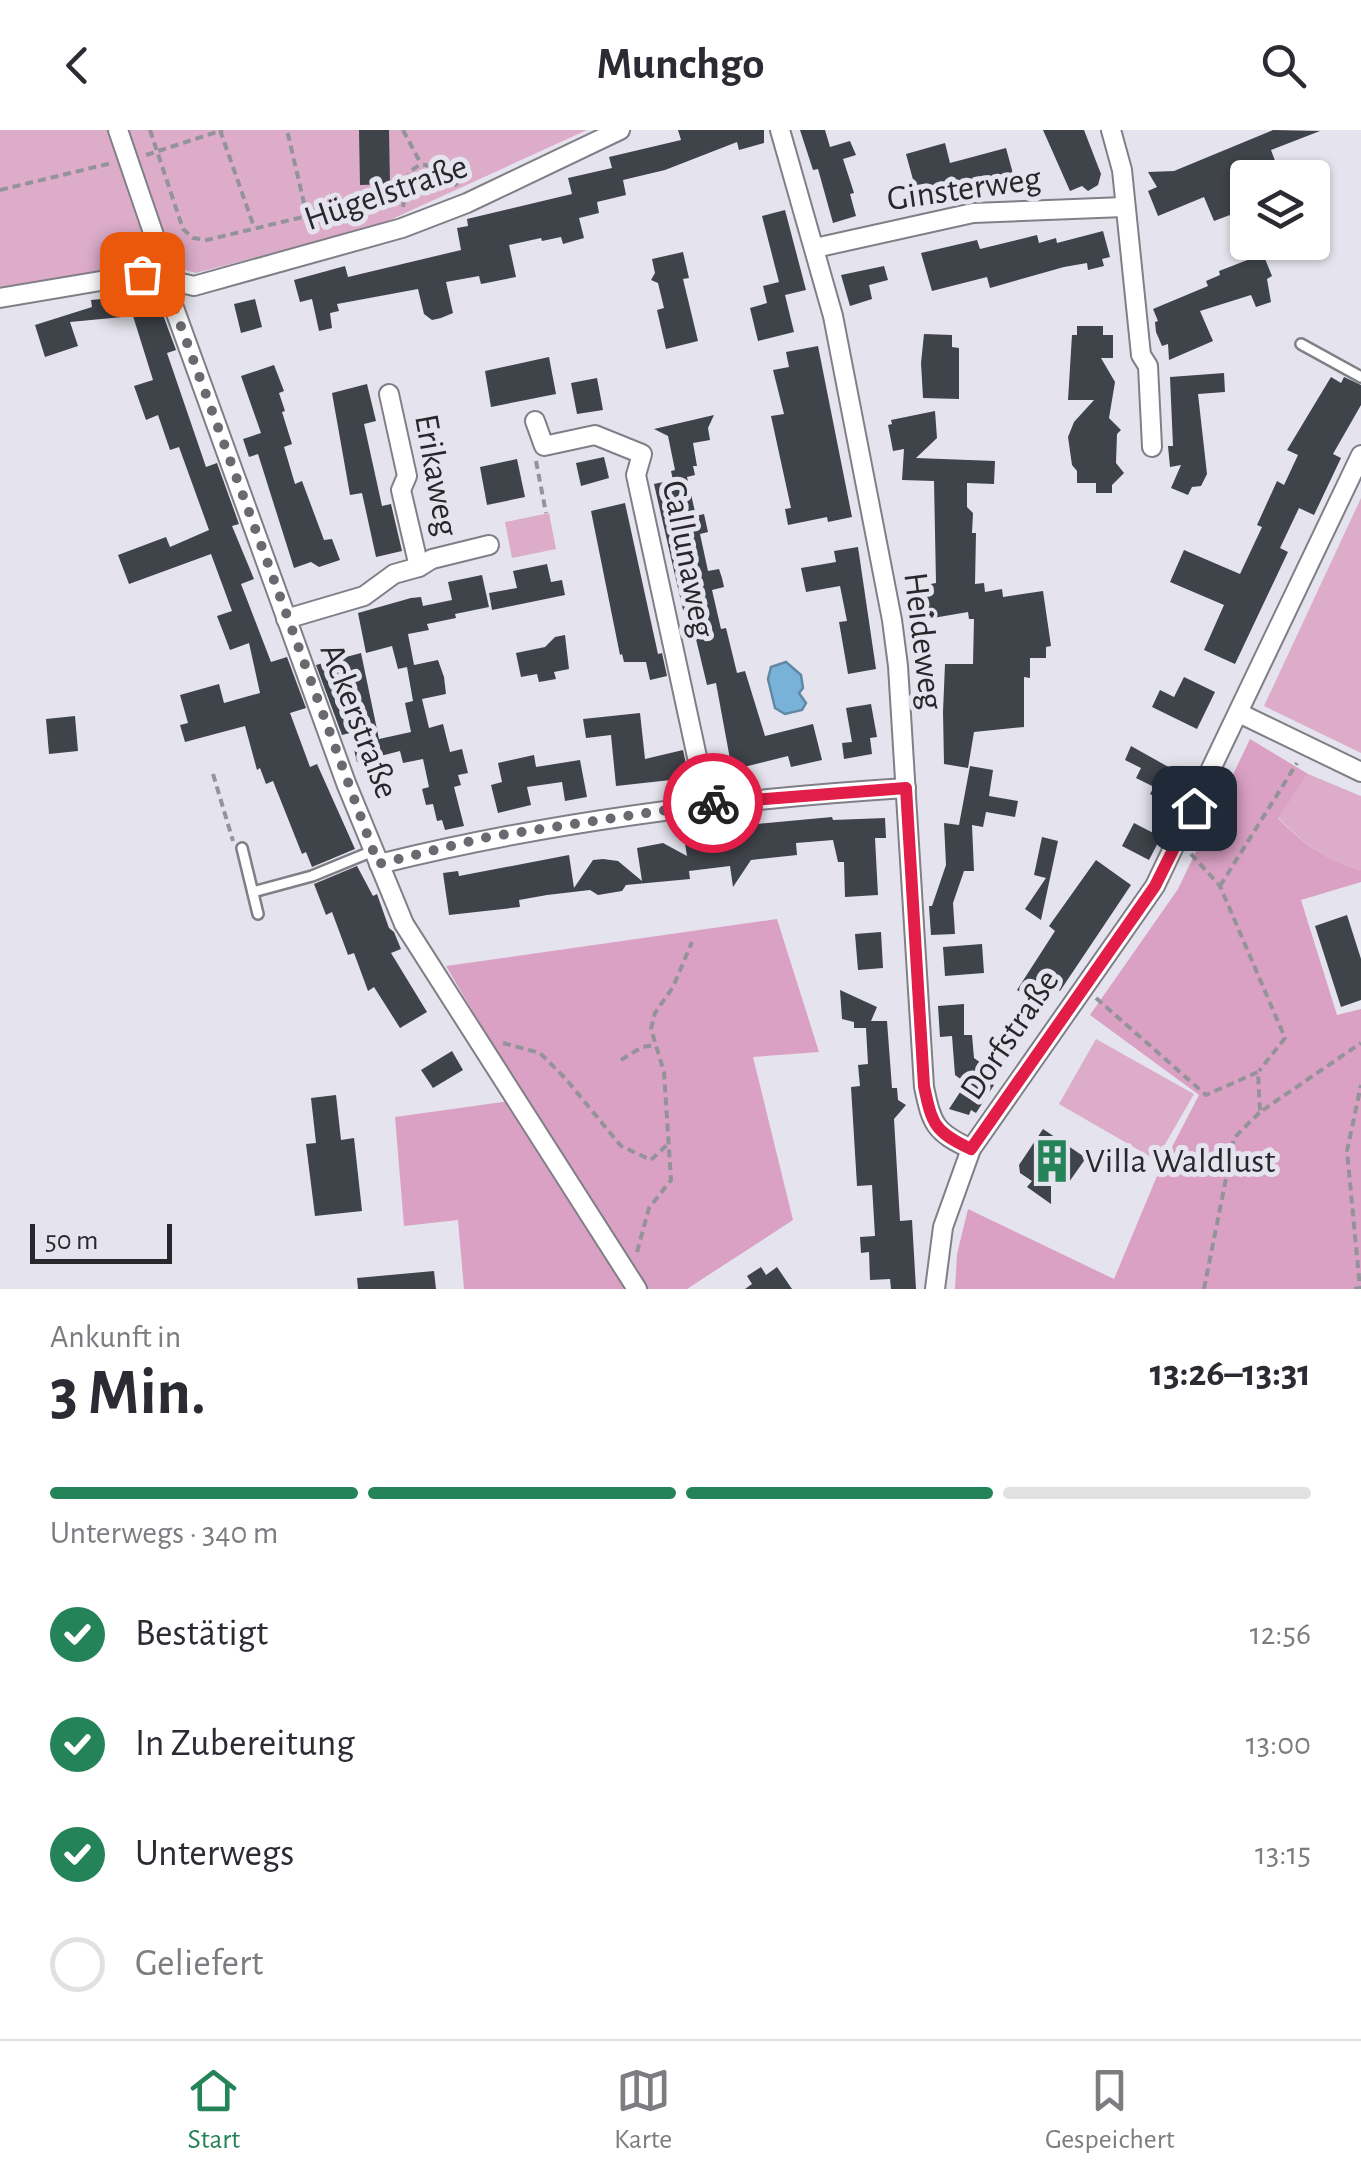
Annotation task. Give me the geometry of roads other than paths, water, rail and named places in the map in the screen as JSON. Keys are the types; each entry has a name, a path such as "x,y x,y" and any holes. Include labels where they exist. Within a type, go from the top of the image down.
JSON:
{"street":[{"name":"Ackerstraße","path":"118,130 158,247 164,280 286,619 404,924 634,1285"},
{"name":"Hügelstraße","path":"0,298 142,274 194,286 402,228 467,203 620,130"},
{"name":"Heideweg","path":"780,130 833,316 892,620 924,1086 931,1122 946,1137 971,1149"},
{"path":"1111,130 1122,170 1140,355 1148,366 1152,447"},
{"name":"Ginsterweg","path":"815,248 973,213 1124,207"},
{"name":"Erikaweg","path":"388,394 407,476 401,490 418,567"},
{"name":"Callunaweg","path":"534,420 544,446 594,435 642,454 636,475 707,804"},
{"name":"Dorfstraße","path":"935,1289 943,1227 971,1149 1155,886 1361,455"},
{"name":"Erikaweg","path":"286,619 364,596 394,574 432,558 488,545"},
{"path":"1238,713 1361,772"},
{"path":"376,857 707,804 906,788"}],"lane":[{"path":"1302,344 1361,378"},
{"path":"242,848 258,914"},
{"path":"253,892 376,857"}],"water":[{"path":"786,662 801,675 803,688 799,693 806,703 802,710 785,714 775,708 768,679 771,667"}],"place":[{"name":"Villa Waldlust","path":"1052,1161"}]}
